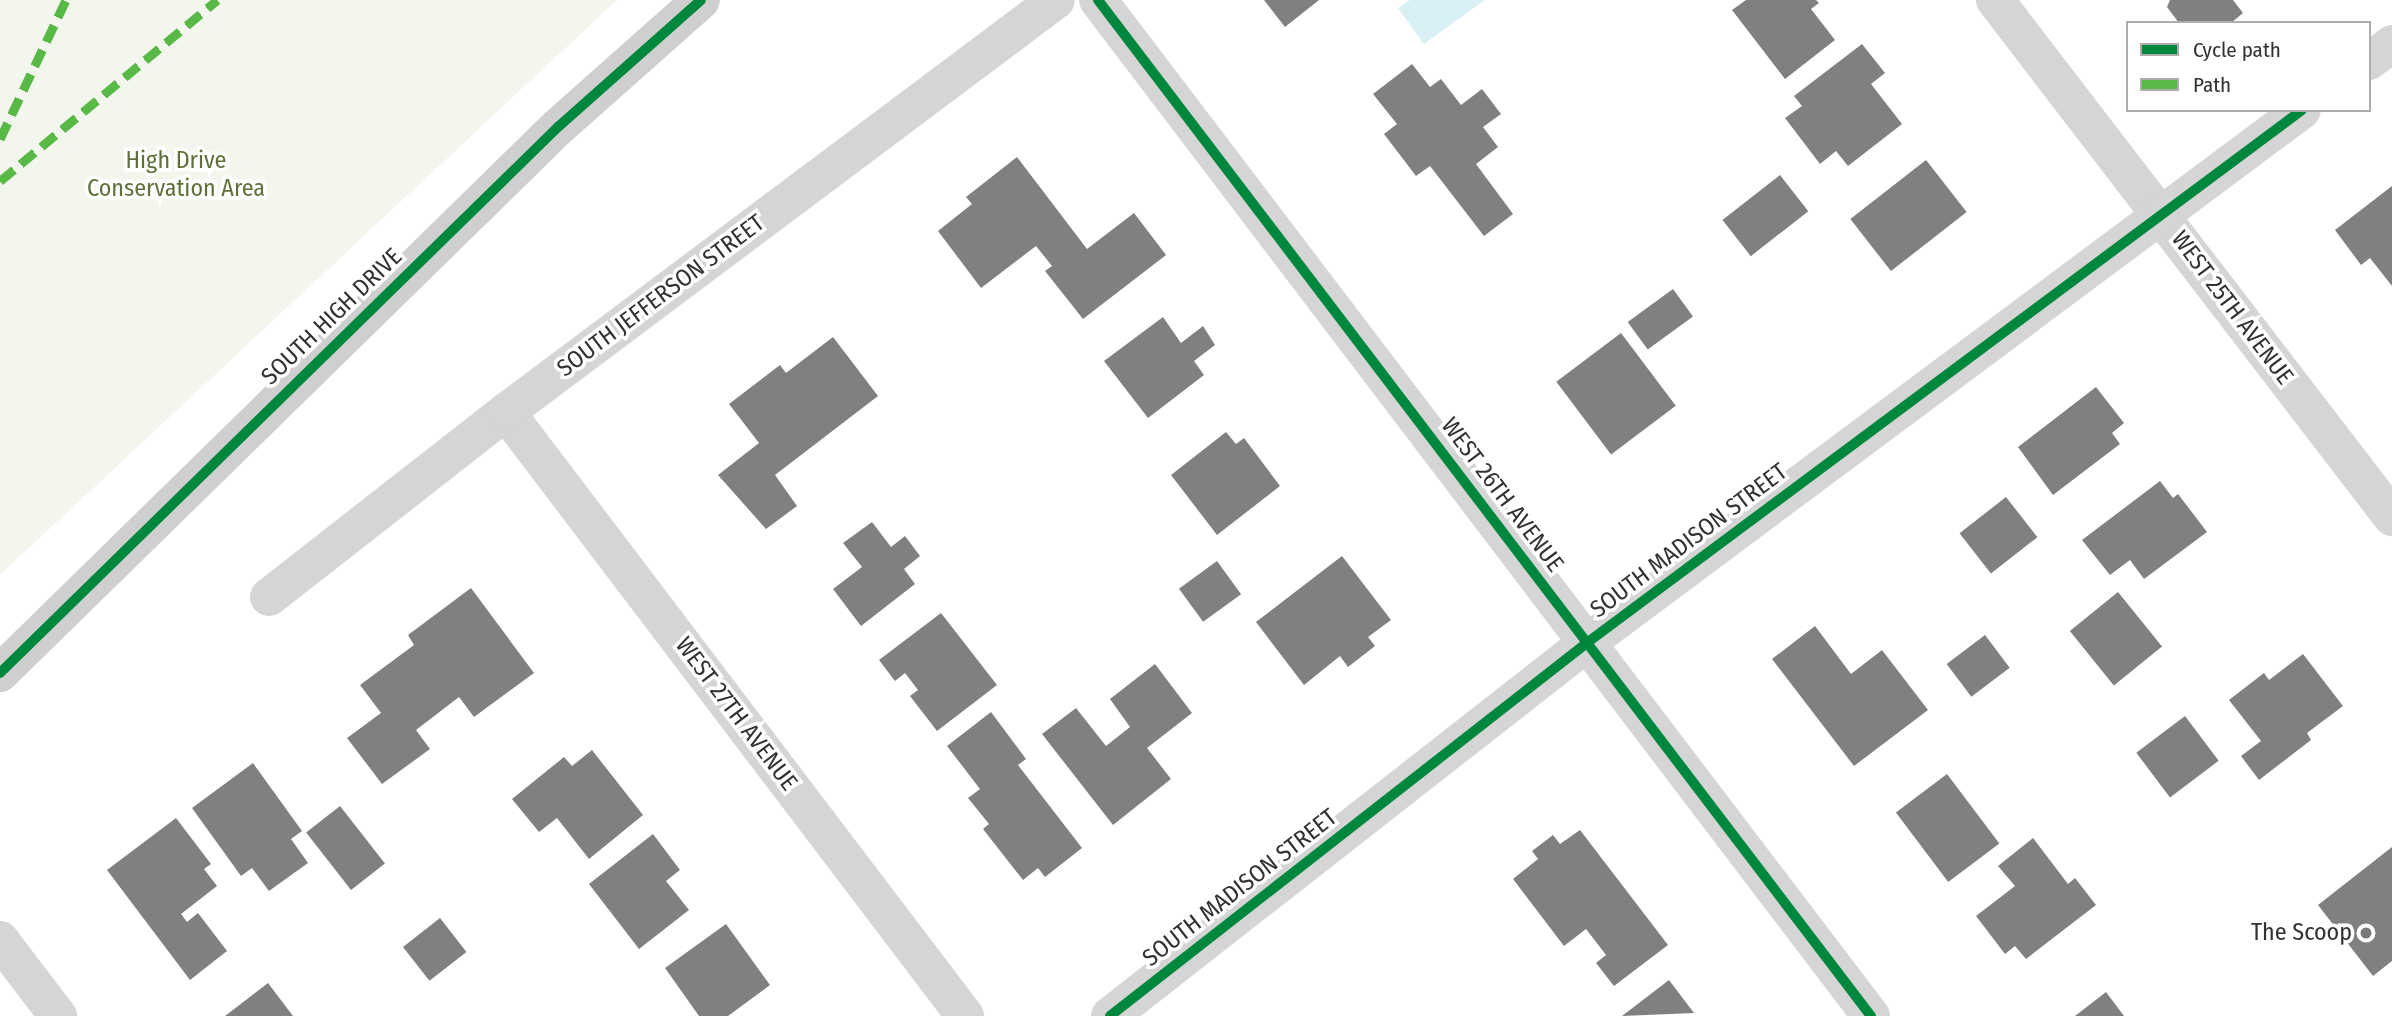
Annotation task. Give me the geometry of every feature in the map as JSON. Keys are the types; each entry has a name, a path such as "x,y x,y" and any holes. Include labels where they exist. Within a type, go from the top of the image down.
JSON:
{"main road":[{"name":"SOUTH HIGH DRIVE","path":"0,673 558,127 701,0"}],"street":[{"name":"SOUTH JEFFERSON STREET","path":"269,597 506,412 1056,0"},
{"name":"WEST 26TH AVENUE","path":"1098,0 1871,1016"},
{"name":"WEST 25TH AVENUE","path":"1995,0 2392,517"},
{"path":"2371,60 2392,44"},
{"name":"SOUTH MADISON STREET","path":"1110,1016 1588,642 2299,112"},
{"name":"WEST 27TH AVENUE","path":"506,412 965,1016"},
{"path":"0,940 58,1016"}],"green space":[{"name":"High Drive Conservation Area","path":"0,0 617,0 0,575"}],"water":[{"path":"1410,0 1485,0 1424,44 1398,8"}],"building":[{"path":"1264,0 1319,0 1285,27"},
{"path":"1746,0 1816,0 1819,3 1811,9 1835,40 1785,79 1732,10"},
{"path":"2170,0 2233,0 2243,13 2233,21 2178,21 2167,7"},
{"path":"1862,44 1885,73 1871,84 1902,124 1848,166 1836,151 1820,164 1785,118 1802,106 1794,96"},
{"path":"1412,64 1430,87 1441,79 1461,105 1482,89 1501,114 1483,127 1498,147 1476,164 1513,214 1484,236 1430,166 1416,176 1384,134 1397,124 1373,94"},
{"path":"1017,157 1087,249 1134,213 1166,255 1083,319 1045,271 1052,266 1036,246 981,288 938,231 972,204 966,197"},
{"path":"1926,160 1967,212 1891,271 1850,219"},
{"path":"1780,175 1808,211 1751,256 1722,220"},
{"path":"2392,186 2392,286 2370,258 2361,265 2335,230"},
{"path":"1673,289 1693,317 1648,349 1628,322"},
{"path":"1163,317 1181,343 1203,326 1215,345 1194,361 1204,375 1148,418 1104,361"},
{"path":"1621,333 1676,406 1611,454 1556,382"},
{"path":"833,337 878,396 775,475 797,506 766,529 718,475 759,443 729,404 780,365 786,373"},
{"path":"2096,387 2124,423 2112,433 2120,444 2053,495 2018,447"},
{"path":"1226,432 1236,444 1244,438 1280,486 1217,535 1171,475"},
{"path":"2160,481 2173,498 2178,494 2207,532 2144,579 2130,560 2110,575 2082,540"},
{"path":"2006,497 2037,537 1991,574 1960,533"},
{"path":"872,522 891,547 905,536 920,556 904,569 915,584 861,626 833,589 862,567 843,543"},
{"path":"1342,556 1391,620 1368,637 1375,646 1348,667 1340,656 1304,685 1256,622"},
{"path":"1217,561 1241,594 1203,622 1179,589"},
{"path":"471,588 534,673 474,717 459,697 416,730 430,749 382,784 347,738 381,713 360,685 414,645 408,635"},
{"path":"2118,592 2162,646 2114,685 2070,631"},
{"path":"941,613 997,685 937,731 910,696 918,690 905,673 895,681 879,660"},
{"path":"1815,626 1851,674 1882,650 1928,710 1854,766 1772,659"},
{"path":"1985,635 2010,668 1971,697 1947,664"},
{"path":"2303,654 2343,706 2307,733 2311,740 2259,780 2241,756 2261,741 2229,700 2264,673 2269,680"},
{"path":"1155,664 1192,713 1147,748 1171,779 1113,825 1042,734 1076,708 1106,746 1130,727 1110,699"},
{"path":"991,712 1026,759 1018,765 1082,848 1045,877 1038,868 1023,880 983,829 989,824 968,798 980,789 947,746"},
{"path":"2185,716 2219,761 2170,797 2136,753"},
{"path":"592,750 643,815 589,859 557,818 539,832 512,799 564,757 572,766"},
{"path":"253,763 302,831 291,839 308,863 269,891 252,868 241,876 192,808"},
{"path":"1947,774 1999,843 1948,882 1896,813"},
{"path":"340,806 385,864 351,890 306,832"},
{"path":"176,818 211,864 204,869 217,886 181,914 187,922 198,913 227,951 190,980 107,870"},
{"path":"1580,830 1668,945 1614,986 1596,963 1606,955 1586,929 1564,946 1513,879 1538,859 1532,851 1553,835 1560,844"},
{"path":"653,834 680,870 666,881 689,910 639,949 589,884"},
{"path":"2033,838 2068,884 2075,878 2096,905 2026,959 2015,946 2005,954 1976,916 2015,886 1998,866"},
{"name":"The Scoop","path":"2392,847 2392,961 2373,976 2318,905"},
{"path":"440,918 466,952 429,981 403,947"},
{"path":"726,924 770,985 728,1016 699,1016 665,968"},
{"path":"1669,980 1694,1013 1622,1016"},
{"path":"268,983 293,1016 225,1016"},
{"path":"2106,992 2124,1016 2075,1016"}],"marked path":[{"path":"0,139 66,0"},
{"path":"0,181 217,0"}],"cycle path":[{"path":"0,673 558,127 701,0"},
{"path":"1098,0 1871,1016"},
{"path":"1110,1016 1588,642 2299,112"}],"place":[{"name":"The Scoop","path":"2366,933"}]}
